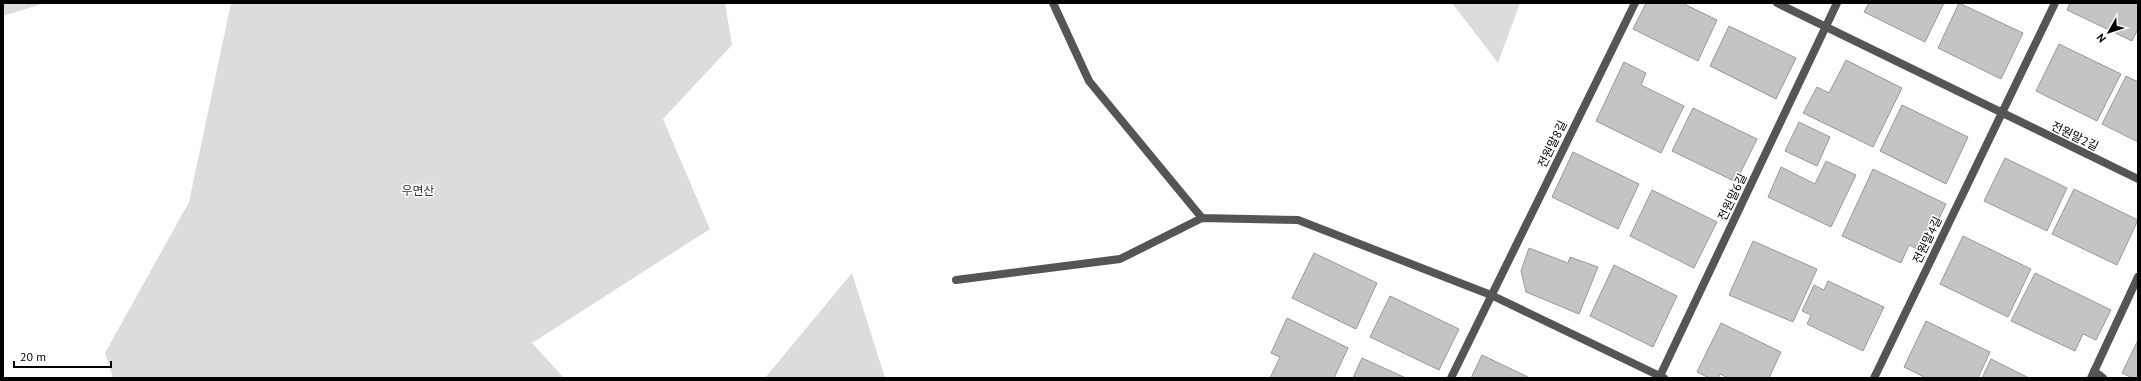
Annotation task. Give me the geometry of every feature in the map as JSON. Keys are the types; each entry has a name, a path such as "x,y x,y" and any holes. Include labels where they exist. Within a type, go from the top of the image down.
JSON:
{"street":[{"path":"1053,3 1089,81 1202,218"},
{"name":"전원말8길","path":"1451,378 1635,3"},
{"path":"1777,3 2001,113"},
{"name":"전원말6길","path":"1491,295 1661,377 1837,3"},
{"name":"전원말4길","path":"1874,378 2055,3"},
{"name":"전원말2길","path":"2001,113 2138,180"},
{"path":"956,280 1120,259 1202,218 1298,220 1491,295"},
{"path":"2103,378 2093,374 2138,277"}],"green space":[{"path":"3,3 45,3 3,16"},
{"name":"우면산","path":"231,3 725,3 732,45 663,119 710,229 532,343 564,378 113,378 105,353 189,202"},
{"path":"1452,3 1520,3 1498,63"},
{"path":"852,273 885,378 765,378"}],"building":[{"path":"1646,3 1682,3 1717,20 1698,61 1633,29"},
{"path":"1869,3 1944,3 1925,42 1864,12"},
{"path":"1959,3 2023,33 2001,79 1938,48"},
{"path":"2070,3 2138,3 2138,29 2132,41 2067,10"},
{"path":"1729,26 1796,58 1776,99 1710,66"},
{"path":"2059,44 2121,74 2097,121 2036,91"},
{"path":"1846,60 1902,88 1873,147 1803,113 1817,87 1829,93"},
{"path":"1624,62 1646,73 1641,85 1684,106 1661,153 1596,121"},
{"path":"2126,76 2138,82 2138,142 2102,124"},
{"path":"1902,105 1968,137 1946,184 1880,151"},
{"path":"1693,108 1757,139 1736,182 1672,151"},
{"path":"1799,122 1830,137 1817,166 1785,151"},
{"path":"1573,152 1639,184 1618,229 1552,197"},
{"path":"2005,158 2067,188 2047,231 1984,201"},
{"path":"1826,161 1856,175 1831,227 1768,197 1781,167 1815,184"},
{"path":"1873,169 1946,204 1923,252 1909,245 1901,263 1842,236"},
{"path":"2074,189 2138,220 2117,265 2052,234"},
{"path":"1652,190 1717,222 1694,268 1630,236"},
{"path":"1963,236 2031,269 2008,317 1940,284"},
{"path":"1753,241 1817,269 1793,322 1729,295"},
{"path":"1529,248 1568,263 1570,257 1598,267 1579,314 1526,292 1521,271"},
{"path":"1314,253 1377,283 1356,329 1292,298"},
{"path":"1614,265 1677,296 1653,347 1590,316"},
{"path":"2035,273 2111,310 2096,340 2083,334 2075,351 2011,321"},
{"path":"1828,281 1884,307 1863,351 1807,324 1811,315 1802,311 1814,285 1824,290"},
{"path":"1390,296 1459,329 1439,370 1370,337"},
{"path":"1287,318 1348,348 1334,378 1270,378 1280,357 1271,353"},
{"path":"1926,321 1990,352 1978,378 1926,378 1904,367"},
{"path":"1721,323 1781,352 1769,378 1728,378 1720,374 1718,378 1709,378 1697,372"},
{"path":"2138,340 2138,378 2132,378 2122,373"},
{"path":"1482,355 1530,378 1471,378"},
{"path":"1362,358 1406,378 1353,378"},
{"path":"1991,359 2029,378 1982,378"}]}
